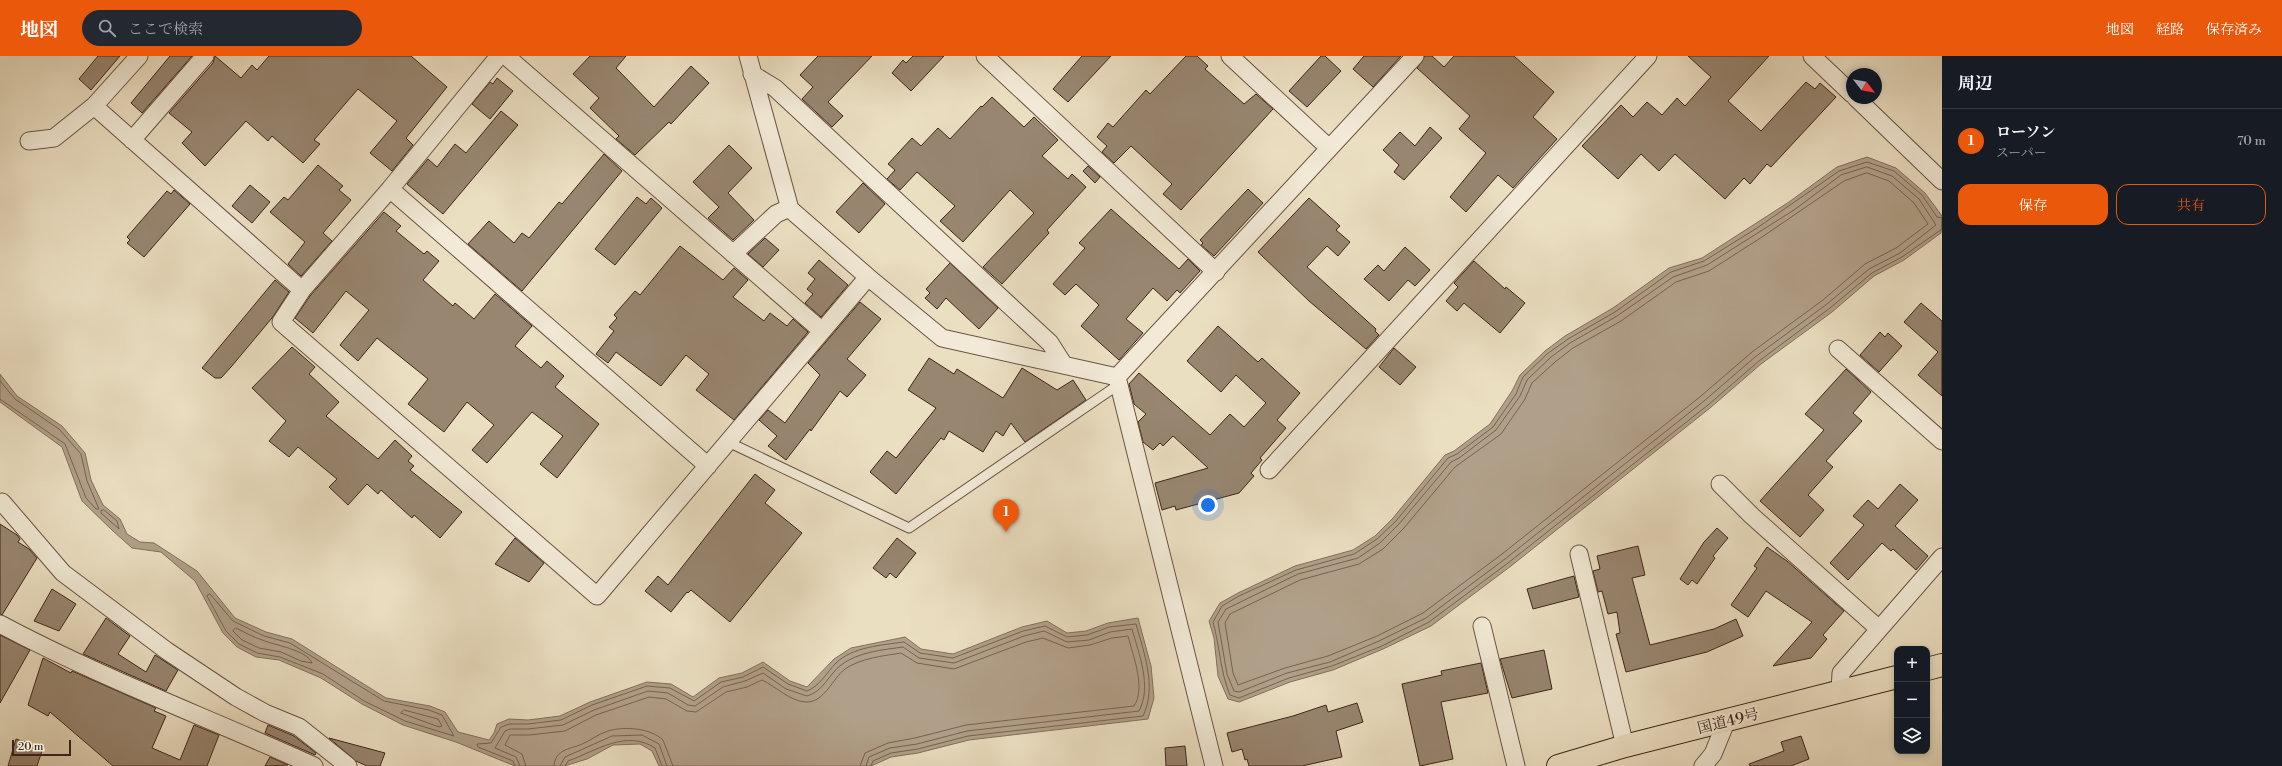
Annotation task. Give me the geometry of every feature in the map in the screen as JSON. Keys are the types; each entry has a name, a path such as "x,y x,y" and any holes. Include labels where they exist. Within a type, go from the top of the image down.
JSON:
{"highway":[{"path":"1930,668 1942,665"},
{"name":"国道49号","path":"1558,766 1625,746 1726,722 1894,678"}],"street":[{"path":"29,141 54,138 94,106 139,56"},
{"path":"132,140 205,56"},
{"path":"499,56 390,189 302,290 281,322 597,596 868,277"},
{"path":"506,56 822,331"},
{"path":"748,56 789,208 868,277 942,338 1064,365 1117,381"},
{"path":"985,56 1216,272"},
{"path":"1230,56 1329,148"},
{"path":"1117,381 1329,148 1415,56"},
{"path":"1269,470 1648,56"},
{"path":"1812,56 1846,88"},
{"path":"752,74 775,88 1050,343 1064,365"},
{"path":"1862,104 1942,181"},
{"path":"94,106 302,290"},
{"path":"390,189 708,466"},
{"path":"733,254 776,214 789,208"},
{"path":"1838,349 1942,441"},
{"path":"1117,381 1214,766"},
{"path":"1720,484 1752,516 1879,629"},
{"path":"1,502 63,573 167,651 236,697 265,713 299,727 348,766"},
{"path":"1579,554 1625,746"},
{"path":"1840,691 1841,673 1942,557"},
{"path":"0,624 34,642 139,690 314,766"},
{"path":"1482,626 1516,766"},
{"path":"1703,766 1713,754 1726,722"}],"lane":[{"path":"728,442 909,528 1117,381"}],"water":[{"path":"1867,157 1896,168 1925,193 1942,216 1941,233 1904,260 1874,276 1832,312 1761,364 1710,408 1511,566 1431,626 1383,649 1333,670 1290,682 1239,702 1228,699 1218,676 1214,638 1209,621 1220,603 1295,566 1353,550 1375,536 1393,518 1445,455 1454,451 1490,424 1512,391 1520,375 1545,351 1565,336 1613,308 1669,268 1702,258 1789,202 1837,167"},
{"path":"0,374 17,396 62,426 85,453 91,480 103,505 120,519 127,534 140,542 154,543 197,571 235,618 266,632 292,639 386,698 430,706 445,712 458,732 489,740 494,733 497,724 509,719 528,720 560,716 590,702 647,682 671,684 693,697 719,678 742,673 763,662 790,681 807,687 834,659 851,648 905,637 921,649 953,654 1022,627 1047,621 1067,633 1086,631 1108,623 1138,618 1151,666 1154,698 1148,719 969,740 918,753 891,757 871,766 659,766 652,751 640,744 613,745 587,759 564,766 515,766 456,742 403,725 362,704 321,678 279,660 256,657 237,647 223,633 195,581 161,552 132,548 82,501 62,447 0,402"}],"building":[{"path":"98,56 120,56 91,90 79,79"},
{"path":"170,56 192,56 142,113 131,103"},
{"path":"215,56 241,78 252,65 257,70 269,56 411,56 447,87 406,138 413,145 392,171 370,153 397,121 358,89 314,140 320,144 303,163 272,136 268,141 246,121 205,166 182,143 192,132 169,113 213,63"},
{"path":"590,56 626,56 616,68 654,107 691,66 709,83 671,124 669,122 635,155 616,139 619,136 590,108 599,98 573,74"},
{"path":"818,56 872,56 828,102 843,116 832,127 802,99 813,87 800,75"},
{"path":"913,56 944,56 911,91 892,73 903,60 906,63"},
{"path":"1082,56 1111,56 1068,102 1053,89"},
{"path":"1186,56 1197,56 1208,66 1205,69 1244,104 1256,94 1273,109 1181,210 1163,194 1172,184 1131,146 1114,163 1102,152 1107,146 1097,137 1108,123 1113,127 1146,90 1150,94"},
{"path":"1321,56 1325,56 1341,71 1307,107 1289,91"},
{"path":"1364,56 1401,56 1373,87 1353,69"},
{"path":"1425,56 1432,56 1444,67 1454,56 1514,56 1554,92 1533,117 1557,139 1513,188 1498,175 1466,212 1450,197 1486,153 1459,129 1470,116 1417,68"},
{"path":"1688,56 1769,56 1728,101 1761,131 1806,82 1815,89 1820,83 1836,97 1771,167 1767,164 1750,184 1744,178 1725,199 1675,154 1659,171 1641,154 1618,179 1582,146 1621,105 1633,117 1647,102 1662,115 1677,98 1685,106 1711,77"},
{"path":"497,78 513,91 490,119 472,104 490,82 493,84"},
{"path":"992,97 1024,127 1034,117 1058,140 1042,156 1068,179 1072,174 1086,187 1047,230 1049,233 1002,284 983,267 1034,213 1010,190 963,242 940,221 955,206 917,172 900,190 887,179 895,170 888,164 912,138 921,146 938,128 950,139 981,106 982,107"},
{"path":"501,111 518,125 443,214 407,184 428,159 437,167 455,144 466,153"},
{"path":"1430,127 1442,138 1404,180 1394,172 1399,165 1383,150 1400,132 1415,146"},
{"path":"729,145 752,168 728,193 754,220 733,240 708,218 719,207 693,182"},
{"path":"604,154 622,171 522,291 468,244 489,221 514,243 522,233 529,238 559,202 562,204"},
{"path":"318,165 343,186 339,190 351,200 323,233 332,241 301,276 288,264 305,242 270,212 284,197 288,200"},
{"path":"1088,166 1100,177 1095,183 1083,171"},
{"path":"863,183 885,204 859,233 836,212"},
{"path":"250,185 270,202 252,223 232,206"},
{"path":"1248,189 1263,203 1214,256 1201,245 1203,243 1200,240"},
{"path":"174,190 190,204 144,257 127,243 130,240 127,237 167,191 171,194"},
{"path":"637,197 646,204 651,198 662,208 615,265 595,249"},
{"path":"1309,198 1340,226 1336,230 1350,242 1338,256 1327,246 1307,267 1376,329 1375,331 1379,335 1366,349 1309,301 1258,252"},
{"path":"1111,209 1179,269 1188,259 1200,271 1180,293 1177,290 1167,301 1153,288 1126,319 1143,333 1119,360 1081,326 1099,305 1076,284 1065,295 1053,284 1085,248 1079,243"},
{"path":"384,212 401,226 396,231 424,254 427,251 439,261 423,280 453,306 455,303 474,319 495,294 532,326 515,346 541,368 547,361 564,376 555,387 599,424 557,478 540,464 563,436 532,412 487,463 472,450 494,425 467,402 444,432 408,404 428,379 377,338 358,361 340,345 369,310 346,291 313,333 295,318 310,296"},
{"path":"765,238 779,250 763,267 748,254"},
{"path":"680,246 723,280 734,268 748,280 733,297 764,321 770,313 787,326 793,319 808,332 734,420 696,390 709,374 686,355 661,386 616,352 608,363 596,354 614,331 609,327 617,318 614,315 635,291 640,295"},
{"path":"1405,247 1430,270 1415,286 1408,280 1389,301 1364,279 1378,265 1384,271"},
{"path":"819,260 848,285 821,317 805,303 813,294 807,289 815,279 808,273"},
{"path":"1474,261 1505,289 1506,287 1525,303 1500,333 1464,303 1457,311 1446,301 1458,287 1454,283"},
{"path":"950,263 998,308 979,329 946,298 937,309 925,298 930,293 926,289"},
{"path":"275,280 289,292 272,318 231,367 221,378 215,378 202,368"},
{"path":"860,302 881,319 847,359 866,375 847,397 840,391 811,431 810,429 786,460 768,446 777,436 759,420 768,410 785,423 820,375 808,363"},
{"path":"1921,303 1942,321 1942,396 1918,375 1938,352 1904,322"},
{"path":"1218,326 1258,362 1262,358 1300,393 1277,420 1286,428 1260,458 1262,460 1251,473 1254,476 1239,493 1176,510 1175,506 1162,510 1155,483 1208,468 1173,436 1163,446 1160,443 1153,450 1143,442 1138,422 1146,414 1134,404 1129,384 1139,373 1210,435 1230,414 1244,427 1266,403 1236,375 1221,392 1187,361"},
{"path":"1880,332 1885,337 1888,333 1902,346 1879,372 1860,355"},
{"path":"292,347 315,367 309,374 339,402 326,416 378,459 395,440 412,456 408,461 414,466 410,470 462,512 440,538 414,515 412,518 381,490 378,494 367,484 348,505 329,487 337,479 298,447 289,457 269,441 286,421 252,388"},
{"path":"1394,348 1416,367 1400,385 1379,367"},
{"path":"929,358 954,374 957,369 1003,398 1022,368 1057,390 1073,380 1086,400 1025,442 1011,423 1003,436 996,431 983,452 949,431 944,440 941,438 896,494 870,472 887,451 896,458 936,408 908,390"},
{"path":"1846,369 1871,392 1853,413 1862,421 1826,461 1833,467 1808,495 1824,510 1800,537 1760,501 1824,430 1805,414"},
{"path":"755,474 775,490 765,503 802,533 730,622 691,590 688,593 687,592 671,612 645,591 658,576 668,585"},
{"path":"1900,484 1918,500 1895,526 1928,556 1916,570 1893,549 1891,551 1882,543 1848,580 1830,563 1864,525 1853,516 1868,500 1878,509"},
{"path":"0,524 17,535 20,539 18,542 29,549 37,558 2,615 0,614"},
{"path":"1717,528 1728,538 1713,556 1715,558 1697,584 1692,580 1688,585 1680,579 1704,542"},
{"path":"515,538 544,563 529,582 495,564"},
{"path":"897,538 916,553 896,578 890,573 886,578 873,568"},
{"path":"1638,546 1645,575 1632,578 1650,645 1714,629 1736,619 1743,636 1707,652 1626,672 1616,634 1620,633 1617,612 1608,614 1602,591 1598,592 1593,571 1600,569 1597,556"},
{"path":"1767,547 1787,561 1844,611 1823,635 1827,639 1811,658 1773,666 1812,622 1766,591 1748,617 1731,605 1757,568 1754,566"},
{"path":"1574,576 1579,597 1533,609 1527,589"},
{"path":"52,589 76,604 59,631 34,621"},
{"path":"106,618 130,636 118,654 146,672 155,655 178,670 166,691 83,654"},
{"path":"0,635 30,650 0,703"},
{"path":"1544,650 1552,689 1512,698 1500,659"},
{"path":"43,658 71,673 72,671 156,708 154,711 166,716 152,748 180,760 194,725 219,735 207,766 113,766 50,712 48,716 28,705"},
{"path":"1481,663 1488,693 1441,702 1453,759 1420,766 1402,684 1442,675 1441,671"},
{"path":"1357,703 1363,722 1336,731 1342,757 1302,766 1249,766 1247,759 1245,760 1242,749 1232,752 1227,733 1293,716 1326,705 1328,712"},
{"path":"268,725 294,736 316,753 315,755 265,733"},
{"path":"1801,736 1809,759 1791,766 1750,766 1749,764 1784,751 1781,742"},
{"path":"329,738 385,753 380,766 367,766 356,761"},
{"path":"16,739 43,748 37,766 8,766"},
{"path":"1185,746 1187,766 1166,766 1165,748"},
{"path":"270,757 288,765 265,766"}],"place":[{"name":"ローソン","path":"1006,532"}]}
